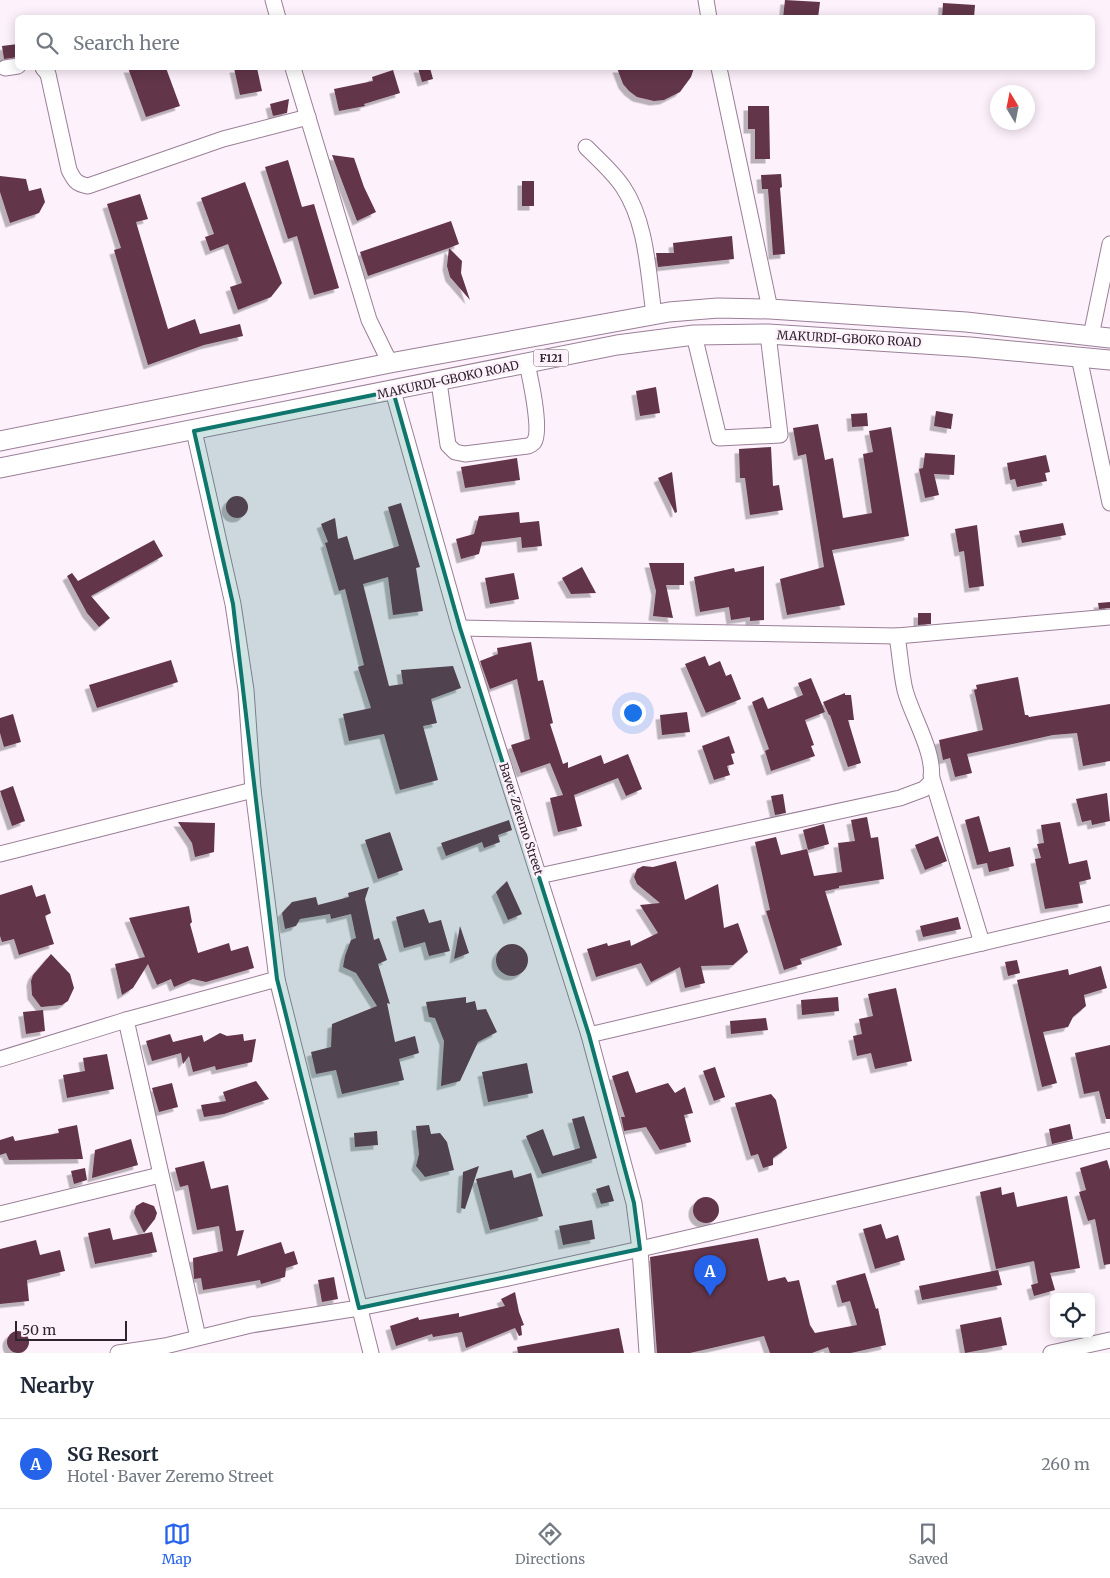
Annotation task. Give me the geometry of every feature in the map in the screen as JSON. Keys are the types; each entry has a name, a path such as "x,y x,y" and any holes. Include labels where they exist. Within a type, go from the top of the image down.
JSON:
{"main road":[{"name":"F121","path":"0,441 390,363 661,313 718,308 770,309 966,322 1110,338"},
{"path":"661,313 668,336"},
{"name":"MAKURDI-GBOKO ROAD","path":"0,468 668,336 768,334 881,340 1110,360"}],"street":[{"path":"273,0 277,15"},
{"path":"706,0 708,15"},
{"path":"45,70 48,74 69,170 77,183 81,185 88,186 223,139 308,117"},
{"path":"294,70 369,320 390,363"},
{"path":"719,70 770,309"},
{"path":"586,147 614,175 630,200 642,235 661,313"},
{"path":"1091,336 1110,244"},
{"path":"694,335 719,438 780,435 768,334"},
{"path":"1079,357 1110,503"},
{"path":"439,382 448,445 455,452 465,454 528,446 534,442 536,437 535,403 527,364"},
{"name":"Baver Zeremo Street","path":"393,391 460,628 589,1035 634,1203 640,1249 647,1353"},
{"path":"194,431 233,604 246,690 253,790 276,979 371,1353"},
{"path":"460,628 897,636 1110,617"},
{"path":"897,636 905,690 922,732 931,775 982,943"},
{"path":"539,876 900,798 924,789 930,782 931,775"},
{"path":"0,854 253,790"},
{"path":"589,1035 1110,913"},
{"path":"0,1059 126,1020 276,979"},
{"path":"126,1020 198,1336"},
{"path":"118,1353 165,1346 198,1336 251,1325 359,1308 640,1249 1110,1140"},
{"path":"0,1214 160,1175"},
{"path":"1051,1353 1110,1340"}],"highlighted area":[{"path":"393,391 460,628 589,1035 634,1203 640,1249 359,1308 277,979 233,604 194,431"}],"building":[{"path":"785,0 820,2 818,15 783,15"},
{"path":"943,3 975,5 974,15 942,15"},
{"path":"15,44 15,57 4,59 2,46"},
{"path":"129,70 167,70 180,106 146,117"},
{"path":"234,70 257,70 262,91 240,95"},
{"path":"393,70 400,93 364,104 365,106 339,111 334,89 373,81 372,77"},
{"path":"419,70 431,70 433,79 422,82"},
{"path":"618,70 693,70 691,77 680,92 664,100 654,101 637,97 623,84"},
{"path":"289,99 287,113 273,116 270,104"},
{"path":"748,106 769,106 770,159 755,159 755,129 748,129"},
{"path":"332,155 354,158 364,187 376,212 357,221"},
{"path":"288,160 302,207 314,204 339,288 314,295 297,236 288,239 265,167"},
{"path":"781,174 782,187 780,188 785,254 773,255 768,189 762,189 761,175"},
{"path":"0,176 26,179 29,191 41,188 45,202 39,213 10,223 0,192"},
{"path":"522,181 534,181 534,206 522,206"},
{"path":"245,182 282,283 271,297 238,310 230,287 242,283 228,244 210,251 205,237 214,234 201,198"},
{"path":"140,194 148,219 136,222 168,329 195,319 200,334 240,324 243,336 204,345 148,365 114,250 121,248 107,204"},
{"path":"451,221 459,244 368,276 360,252"},
{"path":"732,236 734,259 658,267 656,253 674,253 673,243"},
{"path":"449,248 462,261 461,273 470,300 450,277 447,266"},
{"path":"656,387 660,413 640,416 636,391"},
{"path":"936,411 953,414 951,429 934,426"},
{"path":"867,413 868,426 852,427 851,414"},
{"path":"818,424 825,460 833,458 843,518 872,513 863,454 873,452 869,431 891,427 909,536 832,550 845,605 787,615 780,579 824,567 806,454 798,456 793,428"},
{"path":"771,447 773,486 779,485 783,510 750,515 745,478 740,478 739,449"},
{"path":"925,453 955,455 954,475 934,474 939,495 925,498 919,469 923,468"},
{"path":"1046,455 1050,472 1045,473 1047,481 1017,487 1015,479 1010,480 1007,463"},
{"path":"517,458 520,480 465,488 461,467"},
{"path":"672,472 677,512 675,513 658,478"},
{"path":"237,496 245,499 248,507 245,515 237,518 229,515 226,507 229,499"},
{"path":"401,503 420,567 416,568 423,611 393,615 388,577 363,584 389,686 403,684 401,670 453,666 461,688 431,699 437,723 423,726 438,780 400,790 384,734 349,741 343,714 371,708 358,667 364,665 345,589 339,591 325,543 328,542 321,524 335,518 338,539 347,536 354,560 399,546 388,507"},
{"path":"519,512 520,523 539,521 542,546 522,548 521,537 482,542 479,554 461,559 456,539 474,534 479,516"},
{"path":"1063,523 1066,535 1022,543 1019,531"},
{"path":"977,525 984,586 969,588 964,551 959,552 955,529"},
{"path":"154,540 163,556 91,596 110,618 99,627 87,613 67,576 72,573 78,581"},
{"path":"649,563 684,563 684,585 666,585 673,618 653,616 656,591"},
{"path":"764,566 764,620 750,621 750,617 731,620 729,607 700,612 694,577 734,568 735,572"},
{"path":"582,567 596,593 571,594 562,578"},
{"path":"514,573 519,599 490,604 485,578"},
{"path":"1110,602 1110,608 1099,609 1098,603"},
{"path":"918,613 931,613 931,624 918,625"},
{"path":"531,642 538,681 543,680 553,723 550,724 563,764 568,762 568,768 601,755 604,764 628,754 642,789 626,796 618,778 574,795 582,826 558,832 550,798 563,795 550,763 521,773 511,745 530,739 517,679 490,689 480,661 498,654 497,648"},
{"path":"705,656 709,666 720,661 726,676 731,674 741,699 706,713 685,664"},
{"path":"171,660 178,682 97,708 89,685"},
{"path":"1018,677 1025,715 1029,717 1110,704 1110,761 1083,766 1077,733 1053,735 967,754 972,773 955,777 950,758 943,760 939,740 983,730 974,690 977,689 976,685"},
{"path":"811,678 825,712 805,720 814,745 811,746 815,756 771,771 765,751 769,749 752,702 763,697 768,709 803,695 798,683"},
{"path":"845,693 845,695 851,695 854,720 848,720 861,763 848,767 830,715 823,702"},
{"path":"687,712 690,732 662,735 660,715"},
{"path":"13,714 21,742 4,747 0,733 0,718"},
{"path":"729,736 735,753 731,754 734,764 727,766 730,775 714,780 702,746"},
{"path":"13,786 25,821 12,826 0,791"},
{"path":"1107,793 1110,821 1092,825 1091,820 1082,822 1076,799"},
{"path":"783,794 786,813 775,815 771,796"},
{"path":"979,816 989,852 1010,847 1014,866 989,872 987,863 977,865 965,820"},
{"path":"867,817 871,838 878,837 884,879 839,886 839,888 825,891 842,945 800,959 802,964 784,970 766,911 770,910 755,842 776,837 781,855 807,849 814,876 842,872 838,843 855,841 851,820"},
{"path":"509,820 512,830 498,835 500,842 484,848 482,842 446,856 441,843"},
{"path":"178,822 215,823 214,852 195,857 192,843"},
{"path":"1060,822 1069,864 1087,860 1091,879 1079,882 1083,903 1045,909 1035,859 1041,858 1037,844 1044,843 1041,825"},
{"path":"824,824 829,844 808,850 803,830"},
{"path":"390,832 403,870 378,879 365,840"},
{"path":"938,836 947,861 925,870 915,845"},
{"path":"676,861 685,900 718,884 724,928 738,923 748,952 733,965 701,966 705,983 685,988 680,967 651,982 641,963 596,977 587,949 607,943 608,946 630,940 631,946 658,933 640,905 660,903 637,884 634,877 637,869 643,866 653,867"},
{"path":"507,881 522,914 508,920 496,892"},
{"path":"32,885 36,897 45,894 51,913 45,916 54,944 19,955 14,939 2,942 0,936 0,895"},
{"path":"369,887 365,899 374,940 379,938 387,960 378,964 390,1004 387,1003 395,1042 415,1036 419,1053 399,1059 404,1080 342,1094 336,1070 316,1074 311,1052 331,1047 332,1024 377,1006 356,973 343,967 351,940 356,938 351,914 331,919 330,914 300,919 296,926 285,929 282,913 292,902 316,897 318,905 349,897 348,893"},
{"path":"189,906 192,922 190,924 198,953 229,943 231,951 248,946 254,968 206,982 193,979 174,987 171,979 157,985 148,964 133,988 122,995 115,964 145,957 129,918"},
{"path":"424,909 429,923 441,920 450,951 429,956 425,942 404,948 396,917"},
{"path":"958,917 961,929 923,937 920,926"},
{"path":"460,926 469,953 454,959"},
{"path":"512,944 523,949 528,960 523,971 512,976 501,971 496,960 501,949"},
{"path":"51,954 70,974 74,988 68,1001 62,1005 41,1007 32,995 31,981 33,975"},
{"path":"1017,960 1020,973 1008,976 1005,962"},
{"path":"1101,966 1107,988 1084,995 1086,1006 1073,1017 1068,1027 1043,1032 1057,1083 1042,1087 1017,980 1068,969 1069,975"},
{"path":"896,988 912,1061 875,1069 871,1053 857,1056 853,1036 862,1034 859,1019 873,1016 868,994"},
{"path":"466,997 466,1003 475,1001 477,1010 486,1009 497,1032 478,1042 460,1081 441,1086 444,1041 435,1018 429,1017 426,1002"},
{"path":"838,997 839,1011 802,1015 801,1000"},
{"path":"43,1010 45,1031 26,1034 23,1012"},
{"path":"766,1018 768,1030 731,1034 730,1021"},
{"path":"220,1033 227,1036 243,1034 244,1041 256,1039 252,1062 216,1070 215,1066 193,1072 189,1056 183,1064 181,1053 152,1061 146,1041 170,1034 173,1042 202,1035 204,1042"},
{"path":"1110,1045 1110,1119 1106,1119 1099,1091 1084,1094 1075,1053"},
{"path":"107,1054 114,1089 67,1098 63,1075 85,1071 83,1058"},
{"path":"527,1063 533,1093 488,1102 482,1072"},
{"path":"715,1067 725,1097 714,1101 703,1071"},
{"path":"628,1071 636,1093 668,1083 675,1093 685,1087 693,1113 684,1115 691,1142 660,1150 646,1127 624,1131 621,1117 625,1117 612,1076"},
{"path":"256,1081 269,1099 224,1114 204,1117 201,1105 226,1101 223,1092"},
{"path":"172,1083 178,1107 159,1112 152,1088"},
{"path":"771,1094 776,1100 787,1148 773,1158 773,1165 763,1168 758,1154 751,1156 735,1103"},
{"path":"584,1116 597,1158 542,1174 526,1136 543,1129 553,1156 580,1148 572,1119"},
{"path":"1070,1124 1073,1139 1052,1144 1049,1129"},
{"path":"77,1125 83,1159 9,1160 6,1153 0,1155 0,1140 13,1136 15,1141 59,1133 58,1129"},
{"path":"429,1125 431,1134 440,1133 447,1142 454,1170 425,1177 416,1166 419,1154 416,1126"},
{"path":"377,1131 378,1145 355,1147 354,1133"},
{"path":"131,1139 138,1165 92,1178 95,1150"},
{"path":"1107,1160 1110,1170 1110,1264 1104,1265 1095,1219 1088,1221 1079,1192 1086,1190 1080,1168"},
{"path":"204,1161 211,1189 228,1185 236,1231 244,1230 237,1256 281,1242 285,1254 294,1251 298,1264 286,1268 285,1277 261,1284 260,1280 203,1290 201,1278 194,1279 193,1258 223,1251 219,1226 197,1230 188,1185 180,1187 175,1168"},
{"path":"479,1166 465,1209 461,1208 463,1172"},
{"path":"85,1168 87,1180 74,1184 71,1171"},
{"path":"512,1170 514,1178 531,1173 543,1216 490,1230 476,1179"},
{"path":"609,1185 614,1201 601,1204 596,1189"},
{"path":"1001,1187 1002,1195 1014,1192 1017,1207 1067,1196 1080,1268 1050,1273 1055,1290 1034,1296 1031,1285 1038,1283 1034,1261 996,1269 980,1192"},
{"path":"706,1197 715,1201 719,1210 715,1219 706,1223 697,1219 693,1210 697,1201"},
{"path":"143,1202 154,1206 157,1213 155,1219 144,1233 134,1213 136,1206"},
{"path":"592,1220 595,1239 563,1245 559,1226"},
{"path":"881,1224 886,1239 898,1235 905,1260 875,1269 863,1229"},
{"path":"110,1228 113,1240 152,1232 157,1252 95,1264 88,1233"},
{"path":"758,1238 768,1281 785,1277 788,1282 799,1280 810,1325 815,1333 857,1325 850,1301 842,1303 836,1281 865,1273 876,1309 878,1308 886,1345 851,1353 830,1353 828,1347 812,1353 770,1353 764,1336 690,1353 657,1353 650,1257"},
{"path":"36,1240 40,1255 60,1250 65,1271 27,1280 29,1301 0,1304 0,1249"},
{"path":"998,1270 1002,1285 922,1300 919,1286"},
{"path":"334,1277 338,1299 322,1302 318,1280"},
{"path":"515,1292 524,1325 521,1326 522,1335 519,1336 515,1328 466,1348 462,1332 433,1337 432,1334 396,1346 390,1326 418,1317 419,1320 459,1313 459,1317 505,1306 501,1299"},
{"path":"1001,1317 1007,1345 965,1353 960,1325"},
{"path":"619,1328 624,1353 518,1353 517,1347"},
{"path":"18,1331 26,1334 29,1342 26,1350 18,1353 10,1350 7,1342 10,1334"}],"place":[{"name":"SG Resort","path":"710,1296"}]}
